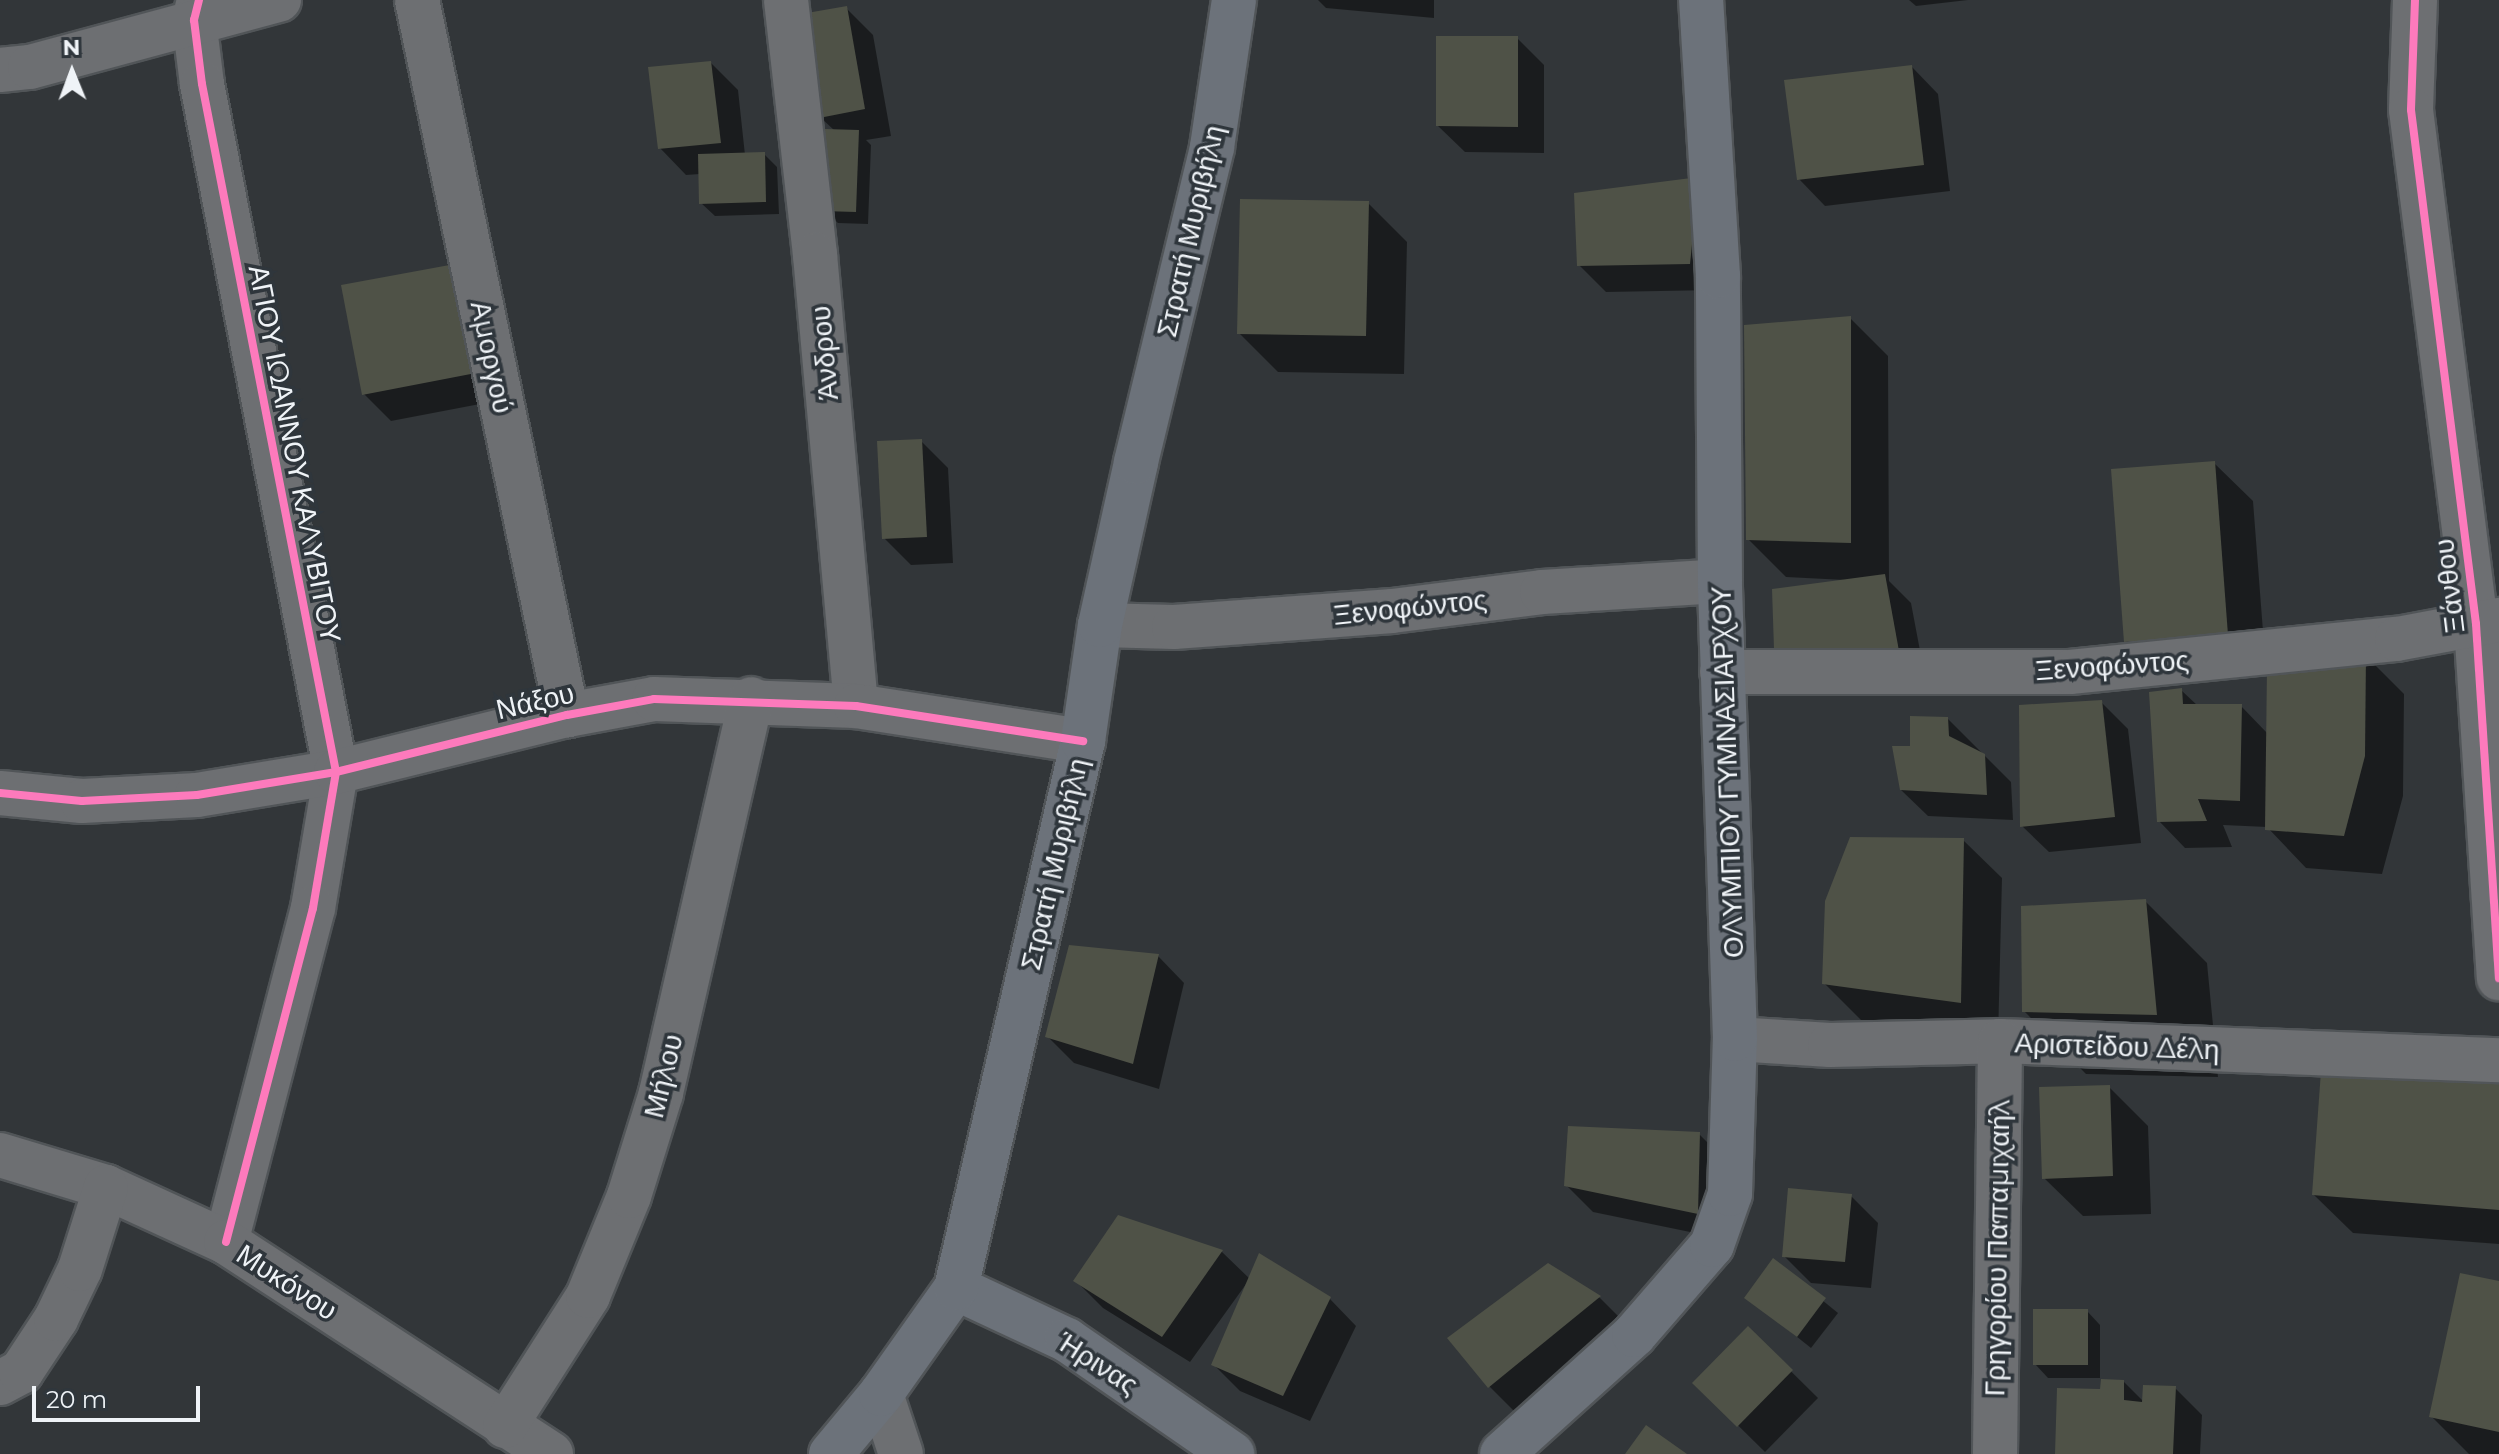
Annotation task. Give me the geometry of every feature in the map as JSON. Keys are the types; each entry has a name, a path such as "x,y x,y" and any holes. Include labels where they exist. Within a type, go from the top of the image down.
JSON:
{"main road":[{"name":"Στρατή Μυριβήλη","path":"831,1454 881,1394 956,1288 1083,741 1100,625 1212,147 1234,0"},
{"name":"ΟΛΥΜΠΙΟΥ ΓΥΜΝΑΣΙΑΡΧΟΥ","path":"1502,1454 1634,1335 1712,1245 1730,1194 1735,1039 1722,672 1718,276 1701,0"},
{"name":"Ήρινας","path":"956,1288 1067,1340 1232,1454"}],"street":[{"path":"0,70 30,67 197,10 279,0"},
{"name":"Αμοργού","path":"417,0 567,715"},
{"name":"Άνδρου","path":"786,0 815,255 856,706"},
{"name":"Ξάνθου","path":"2415,0 2411,110 2488,622 2499,978"},
{"name":"ΑΓΙΟΥ ΙΩΑΝΝΟΥ ΚΑΛΥΒΙΤΟΥ","path":"197,10 241,302 336,772 313,908 226,1242"},
{"name":"Ξενοφώντος","path":"1100,625 1174,627 1392,611 1542,592 1720,581"},
{"name":"Ξενοφώντος","path":"1722,672 2070,672 2397,639 2488,622"},
{"name":"Νάξου","path":"0,793 82,801 197,795 336,772 567,715 654,699 751,699 856,706 1083,741"},
{"name":"Μήλου","path":"505,1426 588,1296 629,1196 661,1093 751,699"},
{"name":"Αριστείδου Δέλη","path":"1735,1039 1830,1045 2000,1041 2499,1060"},
{"name":"Γρηγορίου Παπαμιχαήλ","path":"1995,1454 2000,1041"},
{"name":"Μυκόνου","path":"0,1155 106,1187 226,1242 551,1454"},
{"path":"0,1383 21,1372 56,1319 80,1269 106,1187"},
{"path":"881,1394 901,1454"}],"building":[{"path":"847,6 865,109 819,118 801,14"},
{"path":"1436,36 1518,36 1518,127 1436,126"},
{"path":"711,61 721,143 658,149 648,67"},
{"path":"1912,65 1924,165 1797,180 1784,80"},
{"path":"825,129 859,130 856,212 822,211"},
{"path":"765,152 766,202 699,204 698,154"},
{"path":"1699,177 1690,264 1577,266 1574,193"},
{"path":"1240,199 1369,201 1366,336 1237,334"},
{"path":"455,264 476,373 362,395 341,285"},
{"path":"1851,316 1851,543 1746,540 1744,325"},
{"path":"922,439 927,537 882,539 877,441"},
{"path":"2215,461 2228,635 2124,642 2111,469"},
{"path":"1885,574 1899,651 1774,649 1772,589"},
{"path":"2366,654 2365,756 2344,836 2265,830 2267,668"},
{"path":"2182,688 2183,704 2242,704 2240,801 2198,799 2207,821 2157,822 2149,692"},
{"path":"2102,700 2115,817 2020,827 2019,705"},
{"path":"1910,716 1948,717 1949,736 1985,754 1987,795 1900,790 1892,746 1910,746"},
{"path":"1850,837 1964,838 1961,1003 1822,984 1825,901"},
{"path":"2146,899 2157,1015 2022,1012 2021,906"},
{"path":"1069,945 1159,954 1133,1064 1045,1037"},
{"path":"2321,1071 2499,1080 2499,1210 2312,1195"},
{"path":"2110,1085 2113,1176 2042,1179 2039,1087"},
{"path":"1568,1126 1700,1132 1698,1214 1564,1186"},
{"path":"1788,1188 1852,1194 1845,1262 1782,1257"},
{"path":"1118,1215 1223,1250 1162,1337 1073,1281"},
{"path":"1259,1253 1331,1297 1283,1396 1211,1365"},
{"path":"1773,1258 1826,1298 1797,1337 1744,1298"},
{"path":"1548,1263 1601,1296 1488,1388 1447,1338"},
{"path":"2460,1273 2499,1281 2499,1432 2429,1417"},
{"path":"2033,1309 2088,1309 2088,1365 2033,1365"},
{"path":"1748,1326 1793,1370 1737,1427 1692,1383"},
{"path":"2101,1379 2124,1380 2124,1400 2142,1402 2143,1385 2176,1386 2173,1454 2055,1454 2057,1388 2100,1389"},
{"path":"1646,1425 1687,1454 1625,1454"}],"cycle path":[{"path":"199,0 194,20 202,84 336,772 313,908 226,1242"},
{"path":"2415,0 2411,110 2476,624 2499,978"},
{"path":"0,793 82,801 197,795 336,772 567,715 654,699 856,706 1083,741"}]}
